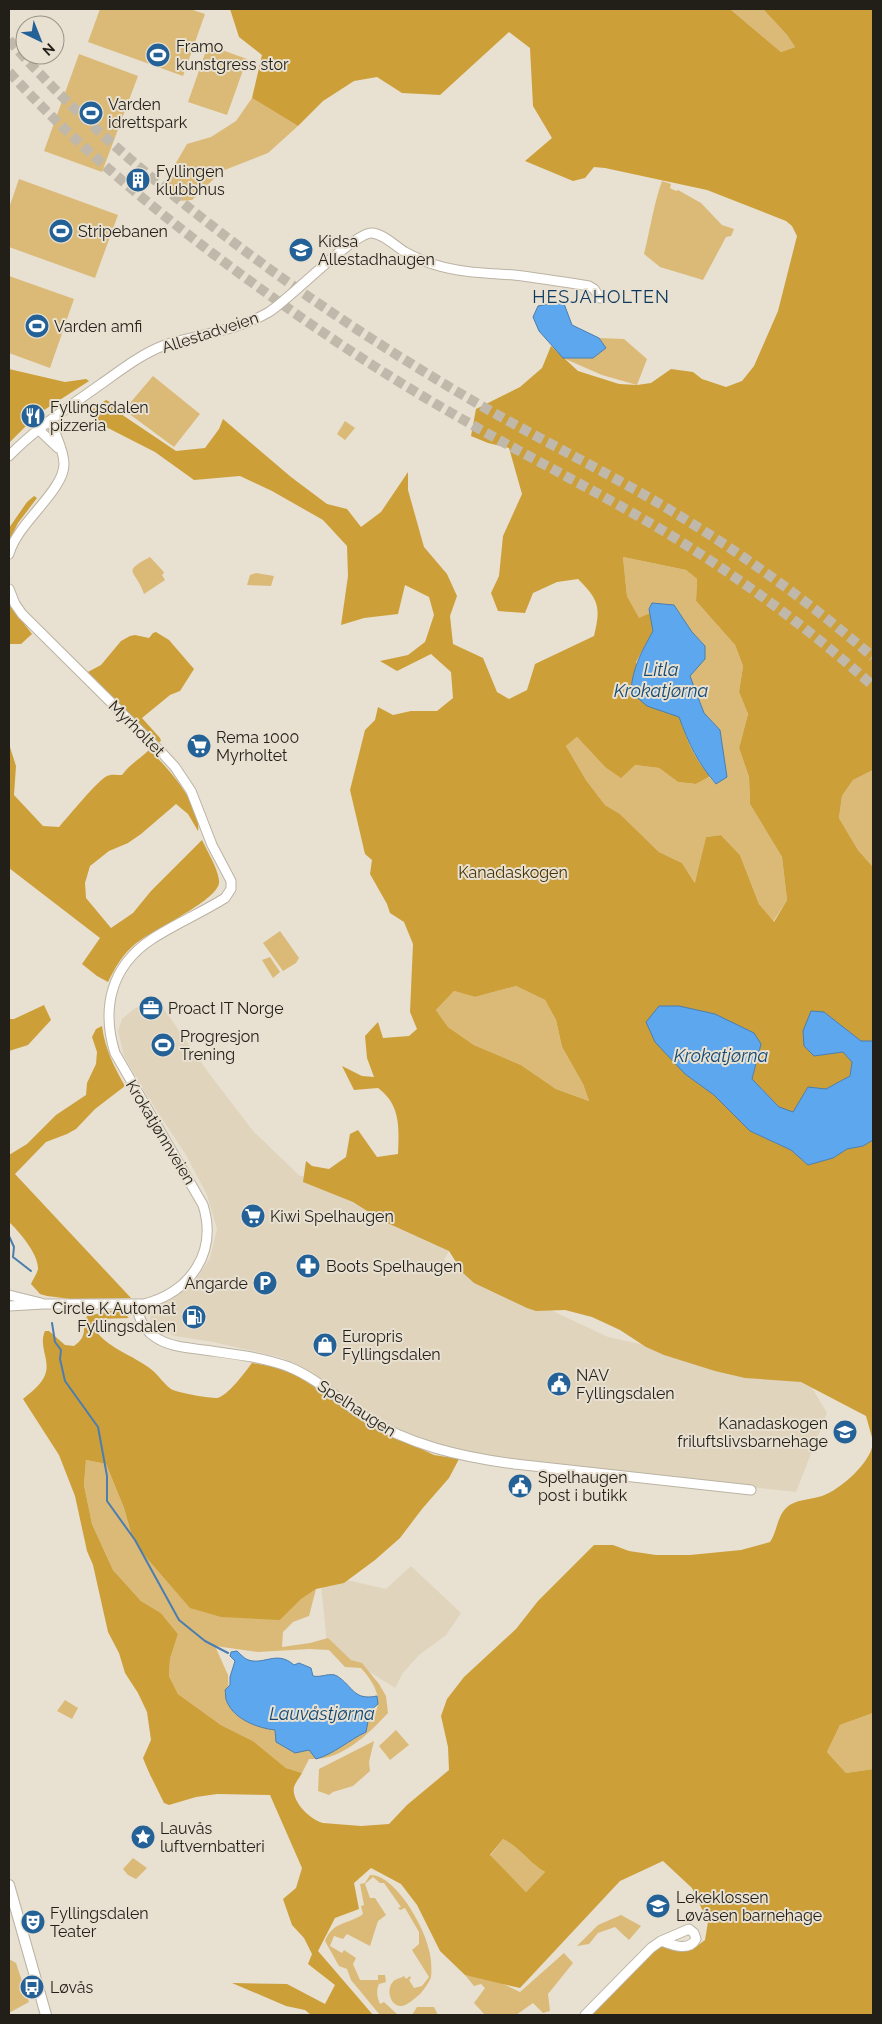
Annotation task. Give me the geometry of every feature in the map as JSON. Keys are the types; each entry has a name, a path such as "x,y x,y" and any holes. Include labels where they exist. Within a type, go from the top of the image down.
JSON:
{"main road":[{"name":"Allestadveien","path":"51,420 144,355 165,346 235,327 262,316 291,296 365,234 370,233 381,236 405,252 436,265 470,272 543,279 589,286 594,289 600,298"},
{"path":"9,456 51,420 62,452 64,462 62,474 49,494 22,527 15,538 9,554"},
{"path":"38,430 62,452"},
{"name":"Myrholtet","path":"9,589 15,604 22,614 157,748 180,774 194,795 212,845 231,881 231,889"},
{"name":"Krokatjønnveien","path":"9,1306 135,1304 154,1301 184,1284 196,1267 205,1249 207,1222 198,1194 116,1053 108,1025 112,990 124,966 144,944 222,900 231,889"},
{"name":"Krokatjønnveien","path":"9,1295 44,1304"},
{"name":"Spelhaugen","path":"135,1304 144,1328 164,1342 177,1346 255,1357 281,1364 324,1387 394,1434 449,1453 515,1464 752,1490"},
{"path":"9,1885 46,2015"},
{"path":"585,2015 637,1960 661,1941"}],"shaded area":[{"name":"Framo kunstgress stor","path":"100,9 190,9 205,14 183,76 88,42"},
{"path":"730,9 763,9 787,35 795,47 781,52"},
{"path":"208,45 247,59 227,115 188,102"},
{"name":"Varden idrettspark","path":"79,54 138,76 102,172 44,151"},
{"path":"252,98 298,126 268,153 222,171 192,200 177,201 168,190 170,173 187,144 211,137 236,121"},
{"name":"Stripebanen","path":"19,179 118,215 95,278 9,247 9,208"},
{"path":"662,181 671,184 670,188 678,190 701,203 722,225 734,229 731,236 726,237 703,280 660,267 644,254 654,207"},
{"name":"Varden amfi","path":"9,276 74,299 50,368 9,353"},
{"path":"599,338 624,339 647,359 637,385 602,375 563,358 593,358 606,348"},
{"path":"153,376 200,414 174,447 124,410"},
{"path":"345,421 355,428 345,440 337,434"},
{"path":"150,557 163,571 162,575 165,580 144,594 133,569"},
{"path":"623,557 686,570 697,579 696,601 735,645 743,666 739,692 748,714 739,748 749,777 750,804 782,857 787,900 773,922 759,904 740,855 721,835 706,837 696,884 682,863 659,852 620,814 605,805 586,780 566,746 577,737 605,767 635,765 659,768 678,782 696,784 708,776 716,784 720,730 704,713 690,676 705,646 692,632 674,605 649,609 650,613 639,619 627,596"},
{"path":"256,573 274,576 271,586 247,585 250,575"},
{"path":"873,770 873,867 858,850 839,818 842,796 853,780"},
{"path":"280,931 299,958 296,963 283,971 263,943"},
{"path":"270,957 280,972 273,978 262,960"},
{"path":"516,986 545,1000 556,1020 562,1047 583,1084 589,1101 556,1089 521,1065 474,1045 448,1027 436,1010 454,991 475,997"},
{"path":"157,999 208,1072 253,1131 300,1176 370,1178 461,1229 444,1260 608,1337 808,1381 827,1413 796,1492 537,1463 464,1451 386,1428 326,1384 283,1358 213,1342 175,1336 157,1329 150,1321 151,1311 172,1298 197,1278 210,1258 217,1229 207,1195 186,1155 147,1096 124,1056 118,1031 122,1019 134,1009"},
{"path":"86,1460 106,1464 124,1508 131,1533 139,1549 153,1564 280,1620 300,1599 316,1589 309,1616 293,1622 283,1632 282,1647 328,1638 351,1660 362,1663 379,1684 386,1696 388,1713 362,1738 343,1751 321,1759 309,1759 302,1773 286,1768 253,1741 221,1725 178,1694 169,1676 170,1659 178,1634 161,1613 141,1601 113,1570 92,1524 84,1485","holes":["215,1646 258,1652 309,1649 329,1650 345,1667 361,1668 368,1677 377,1693 378,1705 376,1711 348,1740 229,1700 228,1675"]},
{"path":"411,1566 461,1613 446,1635 419,1655 403,1673 395,1688 327,1645 320,1574 386,1589"},
{"path":"65,1700 78,1708 72,1719 57,1711"},
{"path":"873,1713 873,1769 846,1773 827,1752 840,1725"},
{"path":"396,1730 409,1745 390,1760 379,1746"},
{"path":"374,1741 369,1762 370,1771 353,1786 329,1795 318,1791 319,1769"},
{"path":"503,1839 545,1872 526,1892 490,1856"},
{"path":"133,1858 147,1868 136,1879 128,1875 123,1869"},
{"path":"370,1875 380,1877 399,1892 415,1916 422,1929 430,1953 431,1977 429,1981 421,1993 406,2004 398,2006 392,2001 389,1990 395,1980 404,1976 406,1979 410,1976 409,1980 414,1988 422,1986 429,1977 412,1950 419,1944 419,1932 405,1908 400,1910 398,1908 401,1907 384,1883 380,1883 373,1877 365,1884 370,1898 375,1898 386,1915 378,1921 370,1946 347,1934 343,1939 334,1936 330,1946 342,1953 344,1950 356,1958 353,1964 360,1980 378,1980 378,1975 385,1975 386,1982 379,1984 378,1987 378,1999 380,2004 384,2002 398,2015 380,2015 351,1980 347,1969 339,1966 325,1941 332,1930 363,1914 361,1906 364,1905 360,1884 365,1883"},
{"path":"621,1915 641,1926 629,1940 615,1927 598,1933 589,1944 577,1946 598,1925"},
{"path":"564,1953 573,1963 548,1994 550,2011 543,2013 533,2003 516,2015 485,2015 474,2003 485,1988 481,1984 474,1986 465,1975 493,1979 520,1992"},
{"path":"9,1959 16,1963 29,2002 9,2013"},
{"path":"417,2007 434,2007 438,2015 412,2015"}],"green space":[{"name":"Kanadaskogen","path":"230,9 730,9 781,52 795,47 787,35 763,9 873,9 873,770 853,780 842,796 839,818 858,850 873,867 873,1041 861,1041 824,1012 814,1056 843,1052 852,1062 850,1076 826,1089 793,1113 779,1107 752,1079 761,1044 685,1074 714,1095 750,1131 791,1150 808,1165 833,1158 847,1149 863,1146 873,1140 873,1441 866,1416 801,1382 745,1378 715,1371 664,1355 646,1347 620,1330 592,1317 565,1310 536,1311 527,1308 474,1283 463,1273 449,1251 383,1221 353,1202 303,1182 306,1161 312,1166 329,1169 346,1157 350,1134 358,1130 377,1157 398,1154 399,1135 397,1118 391,1102 378,1088 354,1090 342,1066 362,1076 374,1077 367,1058 365,1036 378,1022 383,1038 409,1036 417,1029 410,1012 413,944 404,922 390,913 370,874 372,860 365,854 350,790 365,730 375,720 378,707 393,715 411,711 437,711 453,698 451,672 431,654 397,671 380,661 408,655 425,642 434,615 429,597 405,585 398,614 364,618 341,625 348,576 347,546 323,520 272,491 240,476 194,480 155,452 104,426 90,411 106,400 114,404 121,414 176,451 205,448 219,429 223,419 291,477 327,504 347,509 361,527 381,512 408,472 408,490 424,547 447,574 457,596 450,616 453,644 483,658 497,692 509,699 527,690 535,664 594,636 598,611 594,599 578,579 557,582 533,593 525,613 498,611 491,593 499,576 503,536 522,494 509,448 488,443 471,436 476,409 520,387 542,368 551,346 578,371 619,384 637,385 651,383 671,369 693,372 702,379 726,387 742,381 754,366 778,311 797,236 792,226 786,221 707,190 594,167 585,178 573,181 525,161 552,138 533,106 530,48 509,32 440,95 402,93 377,77 354,81 323,101 298,126 252,98 262,55 239,37","holes":["623,557 686,570 697,579 696,601 735,645 743,666 739,692 748,714 739,748 749,777 750,804 782,857 787,900 774,922 759,904 740,855 721,835 706,837 695,883 682,863 659,852 620,814 605,805 586,780 566,746 577,737 605,767 621,778 635,765 659,768 678,782 696,784 710,776 699,763 691,748 679,716 647,706 636,662 653,631 650,613 639,618 627,596","516,986 545,1000 556,1020 562,1047 583,1084 589,1101 556,1089 521,1065 474,1045 448,1027 436,1010 454,991 475,997"]},
{"path":"9,369 65,382 86,379 89,381 38,414 9,443"},
{"path":"34,496 37,498 18,523 9,541 9,528 27,502"},
{"path":"9,604 32,634 21,644 9,644"},
{"path":"156,632 169,640 194,669 180,691 170,695 142,718 160,738 161,741 158,743 86,673 101,665 121,641 135,635 149,638"},
{"path":"9,744 16,766 14,795 43,826 59,827 103,779 110,775 122,775 149,750 182,787 195,810 198,831 188,814 176,804 141,834 128,843 109,851 90,866 85,883 86,898 111,928 133,913 151,891 202,840 219,878 219,883 215,890 207,898 134,945 119,962 108,982 82,964 100,938 9,868"},
{"path":"44,1005 51,1020 28,1045 9,1051 9,1019 14,1019"},
{"path":"102,1026 110,1058 125,1086 95,1109 76,1129 46,1142 15,1174 131,1298 71,1299 47,1296 40,1294 31,1284 38,1269 35,1257 23,1237 9,1222 9,1155 27,1144 56,1115 86,1095 87,1083 96,1064 97,1052 92,1037 96,1029"},
{"path":"120,1309 129,1318 98,1319 93,1327 105,1341 144,1364 174,1391 217,1398 226,1393 241,1378 252,1363 293,1370 385,1432 434,1455 459,1459 449,1478 400,1538 344,1583 316,1589 301,1599 280,1620 221,1617 190,1608 139,1549 131,1533 124,1508 106,1464 86,1460 84,1485 92,1524 113,1570 141,1601 161,1613 178,1634 170,1659 169,1676 178,1694 221,1725 253,1741 286,1768 302,1773 294,1787 295,1798 307,1814 323,1823 361,1826 389,1824 407,1805 449,1770 448,1747 441,1716 447,1699 464,1677 516,1629 538,1601 594,1545 613,1545 629,1551 656,1555 690,1555 741,1550 770,1542 786,1508 798,1501 829,1493 846,1482 867,1458 873,1442 873,1713 840,1725 827,1752 846,1773 873,1769 873,2015 591,2015 659,1946 692,1950 705,1940 708,1922 692,1888 663,1861 620,1881 520,1988 465,1975 440,1951 417,1905 401,1884 371,1868 354,1883 359,1909 335,1918 318,1951 373,2015 311,2015 305,2010 286,2006 232,1983 287,1984 325,2004 335,1985 308,1964 312,1954 304,1938 292,1925 283,1899 296,1888 302,1868 270,1795 217,1794 196,1797 169,1805 164,1803 143,1758 151,1740 147,1712 125,1673 119,1653 108,1632 75,1496 59,1455 23,1399 39,1385 45,1375 47,1364 43,1337 45,1331 49,1331 65,1345 74,1346 82,1339 87,1316","holes":["503,1839 545,1872 526,1892 490,1855"]}],"water":[{"path":"563,301 572,325 599,338 606,348 593,358 563,358 539,331 533,317 538,306"},
{"name":"Litla Krokatjørna","path":"652,603 674,605 692,632 705,646 705,659 690,676 704,713 720,730 727,777 716,784 694,752 679,717 647,706 631,692 641,653 653,631 649,609"},
{"name":"Krokatjørna","path":"659,1006 679,1006 715,1014 754,1033 761,1044 752,1079 779,1107 793,1112 808,1087 826,1089 850,1076 852,1062 843,1052 814,1056 804,1046 803,1031 811,1011 824,1012 861,1041 873,1041 873,1140 863,1146 847,1149 833,1158 808,1165 791,1150 750,1131 714,1095 685,1074 655,1042 646,1022"},
{"name":"Lauvåstjørna","path":"237,1651 246,1659 252,1661 281,1658 294,1665 299,1663 311,1668 313,1676 334,1675 358,1695 377,1696 378,1704 370,1711 366,1732 329,1754 316,1759 309,1750 295,1753 276,1742 275,1730 254,1725 241,1718 235,1714 226,1701 225,1690 230,1685 230,1677 235,1661 230,1656 231,1652"}],"waterway":[{"path":"9,1236 14,1247 13,1257 31,1271"},
{"path":"52,1323 55,1342 61,1350 60,1359 65,1381 98,1427 107,1476 107,1501 135,1540 179,1620 205,1641 228,1653"}],"tunnel":[{"path":"9,40 52,86 120,151 226,237 293,286 432,377 492,412 636,490 688,521 797,595 873,657"},
{"path":"9,72 56,121 106,167 158,211 269,295 328,336 417,393 475,427 640,517 694,550 748,586 799,624 873,686"}],"place":[{"name":"Framo kunstgress stor","path":"158,55"},
{"name":"Varden idrettspark","path":"91,113"},
{"name":"Fyllingen klubbhus","path":"138,180"},
{"name":"Stripebanen","path":"61,231"},
{"name":"Kidsa Allestadhaugen","path":"301,250"},
{"name":"Varden amfi","path":"37,326"},
{"name":"Fyllingsdalen pizzeria","path":"33,416"},
{"name":"Rema 1000 Myrholtet","path":"199,746"},
{"name":"Proact IT Norge","path":"151,1008"},
{"name":"Progresjon Trening","path":"163,1045"},
{"name":"Kiwi Spelhaugen","path":"253,1216"},
{"name":"Boots Spelhaugen","path":"308,1266"},
{"name":"Angarde","path":"265,1283"},
{"name":"Circle K Automat Fyllingsdalen","path":"194,1317"},
{"name":"Europris Fyllingsdalen","path":"325,1345"},
{"name":"NAV Fyllingsdalen","path":"559,1384"},
{"name":"Kanadaskogen friluftslivsbarnehage","path":"845,1432"},
{"name":"Spelhaugen post i butikk","path":"520,1486"},
{"name":"Lauvås luftvernbatteri","path":"143,1837"},
{"name":"Lekeklossen Løvåsen barnehage","path":"658,1906"},
{"name":"Fyllingsdalen Teater","path":"33,1922"},
{"name":"Løvås","path":"32,1987"}],"district":[{"name":"HESJAHOLTEN","path":"601,297"}]}
